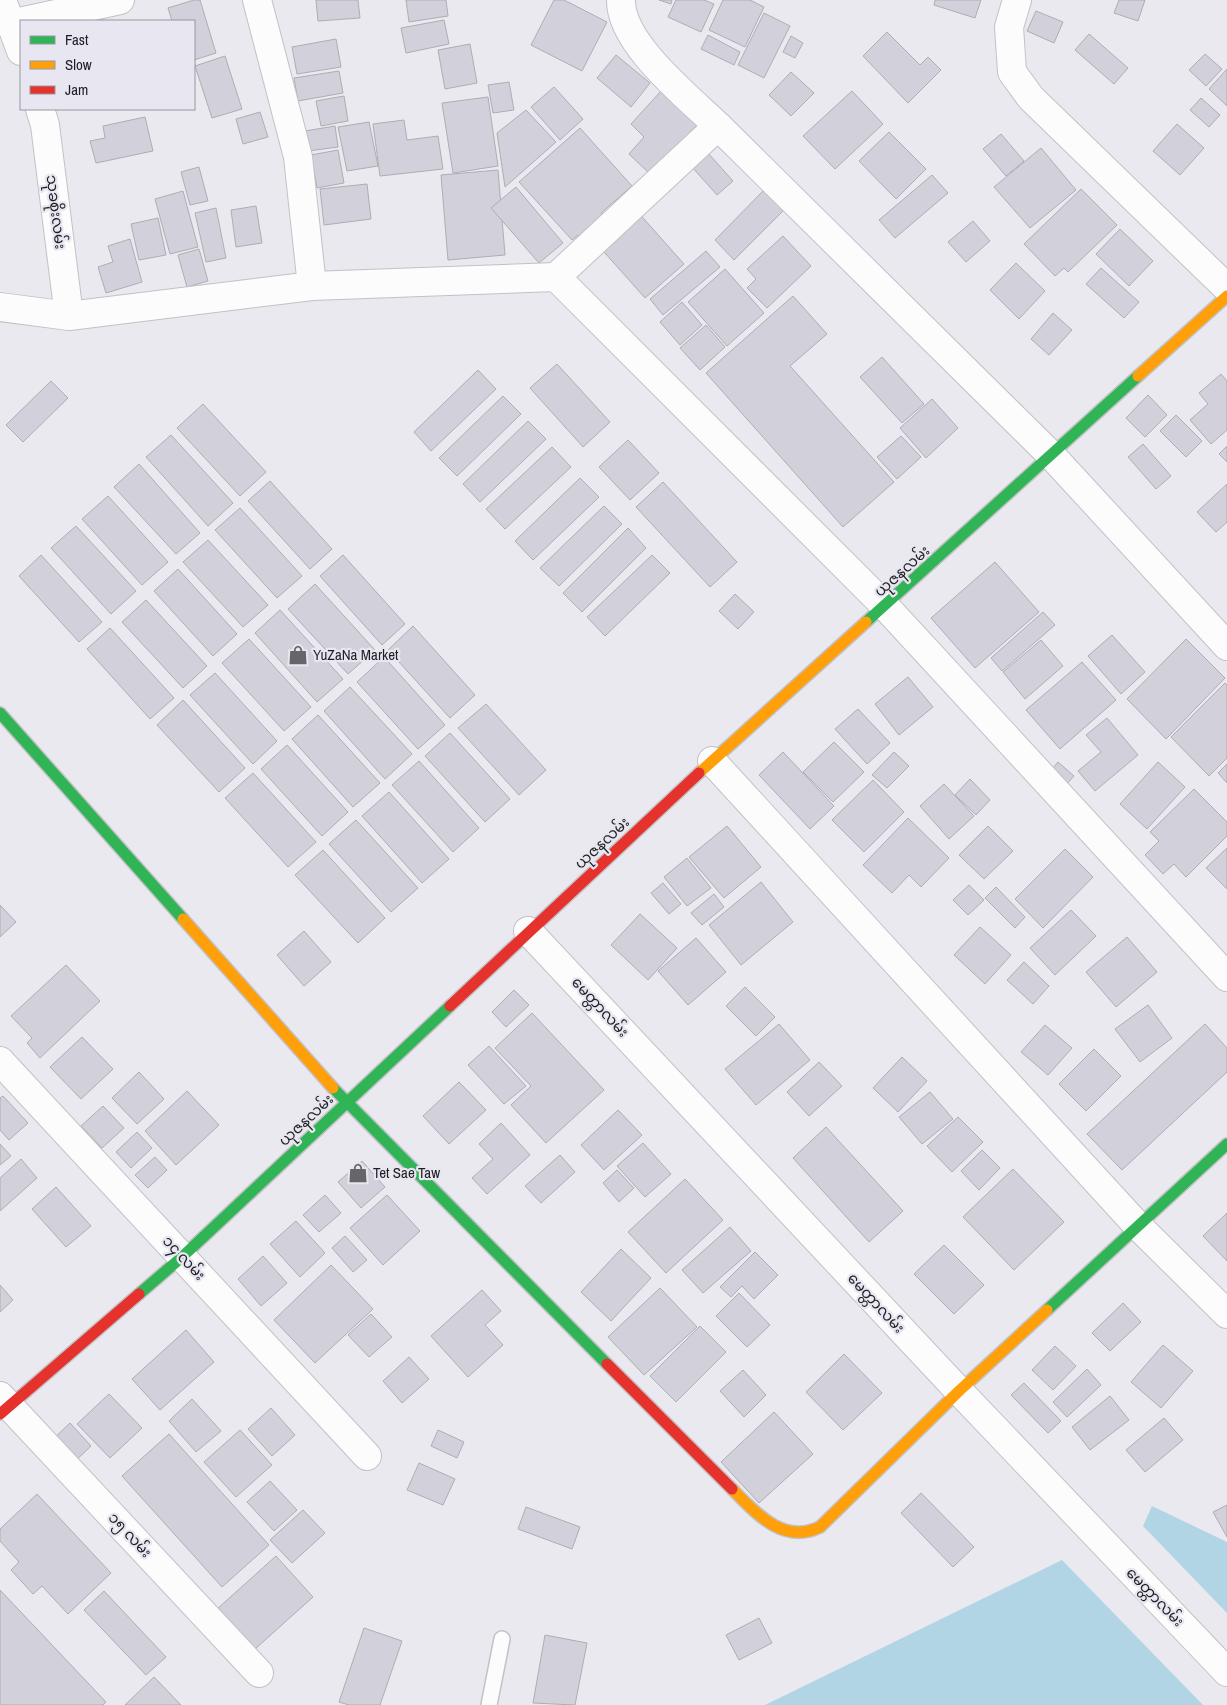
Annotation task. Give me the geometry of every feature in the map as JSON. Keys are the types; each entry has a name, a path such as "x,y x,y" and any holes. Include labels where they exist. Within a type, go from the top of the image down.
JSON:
{"street":[{"path":"20,45 15,17 120,0"},
{"path":"257,0 298,157 312,286"},
{"path":"622,0 621,11 644,54 1052,456 1227,646"},
{"path":"1017,0 1009,27 1012,72 1031,98 1227,288"},
{"name":"သုခစိုးလမ်း","path":"40,110 45,125 69,316"},
{"path":"0,307 69,316 312,286 556,277 718,126"},
{"path":"556,277 886,606 1227,977"},
{"name":"ယုဇနလမ်း","path":"3,1405 182,1257 528,931 712,761 886,606 1227,296"},
{"path":"0,713 346,1102 765,1522 787,1532 809,1533 820,1527 959,1391 1227,1144"},
{"path":"712,761 1137,1225 1227,1314"},
{"name":"မေတ္တာလမ်း","path":"528,931 959,1391 1227,1672"},
{"name":"၁၄ လမ်း","path":"0,1061 367,1456"},
{"name":"၁၅ လမ်း","path":"3,1405 260,1673"}],"lane":[{"path":"489,1705 502,1638"}],"water":[{"path":"1152,1506 1227,1542 1227,1613 1143,1526"},
{"path":"1062,1560 1203,1705 765,1705"}],"building":[{"path":"200,0 216,53 195,60 195,20 172,20 168,8"},
{"path":"316,0 358,0 360,18 318,21"},
{"path":"406,0 446,0 448,16 409,22"},
{"path":"554,0 564,0 607,22 582,71 531,45"},
{"path":"659,0 672,0 671,4"},
{"path":"676,0 704,0 714,4 701,32 668,17"},
{"path":"723,0 750,0 764,7 745,47 709,30"},
{"path":"935,0 981,0 975,18 934,5"},
{"path":"1119,0 1145,0 1138,21 1114,13"},
{"path":"1036,11 1063,22 1054,43 1027,31"},
{"path":"764,13 790,26 764,78 738,65"},
{"path":"444,20 449,44 406,53 401,28"},
{"path":"887,32 920,65 928,57 941,70 908,103 863,56"},
{"path":"1089,34 1128,68 1114,84 1075,50"},
{"path":"708,35 740,52 734,65 701,49"},
{"path":"791,36 803,43 795,58 783,52"},
{"path":"336,39 341,67 297,74 292,47"},
{"path":"470,44 477,83 445,89 438,50"},
{"path":"1205,54 1222,69 1206,86 1189,70"},
{"path":"616,55 650,83 631,107 597,78"},
{"path":"225,56 242,109 212,118 195,66"},
{"path":"1227,69 1227,106 1209,89"},
{"path":"339,71 343,93 298,101 294,78"},
{"path":"791,72 814,93 791,116 769,95"},
{"path":"509,82 514,110 493,113 488,85"},
{"path":"554,87 583,119 560,140 531,107"},
{"path":"662,90 699,123 651,175 629,154 644,137 631,124"},
{"path":"852,91 883,124 835,169 803,136"},
{"path":"344,96 348,121 321,126 316,101"},
{"path":"488,97 498,166 453,173 442,103"},
{"path":"1201,98 1220,115 1209,127 1190,110"},
{"path":"526,110 556,142 505,187 497,133"},
{"path":"260,112 268,137 243,144 236,119"},
{"path":"145,117 153,151 96,163 90,141 105,138 103,126"},
{"path":"404,120 407,140 438,136 443,169 380,176 373,124"},
{"path":"369,122 378,166 347,171 338,127"},
{"path":"1177,124 1204,148 1180,175 1153,151"},
{"path":"335,126 338,147 308,151 305,131"},
{"path":"580,128 632,186 601,213 608,220 583,242 578,235 572,240 519,182"},
{"path":"889,132 926,169 896,199 859,161"},
{"path":"1001,134 1024,161 1006,176 983,149"},
{"path":"1041,148 1076,190 1030,228 994,187"},
{"path":"338,150 344,183 317,188 311,155"},
{"path":"708,153 733,181 717,195 692,167"},
{"path":"199,167 208,201 190,205 181,172"},
{"path":"498,170 505,255 448,260 441,175"},
{"path":"932,175 948,193 895,238 879,220"},
{"path":"367,184 371,219 324,225 320,189"},
{"path":"516,187 563,243 539,263 491,208"},
{"path":"1081,189 1117,225 1068,272 1064,268 1055,276 1024,244"},
{"path":"764,190 784,210 734,260 715,240"},
{"path":"183,191 198,247 170,254 155,199"},
{"path":"256,206 262,243 236,247 231,210"},
{"path":"216,208 226,258 206,262 195,213"},
{"path":"636,210 684,264 645,298 597,244"},
{"path":"158,218 166,255 139,260 131,224"},
{"path":"973,221 990,241 966,262 948,242"},
{"path":"1120,229 1153,261 1129,286 1096,254"},
{"path":"783,236 811,266 767,308 747,288 756,279 747,269"},
{"path":"130,239 142,282 106,293 98,267 113,262 108,246"},
{"path":"199,249 208,281 187,287 178,255"},
{"path":"706,251 720,267 663,315 650,299"},
{"path":"1016,263 1045,291 1019,319 990,290"},
{"path":"1101,268 1139,302 1124,318 1086,284"},
{"path":"725,269 764,313 727,346 688,302"},
{"path":"793,296 827,334 790,366 894,482 843,527 706,373"},
{"path":"682,302 702,325 680,345 660,322"},
{"path":"1053,313 1072,330 1049,355 1031,339"},
{"path":"706,325 725,347 700,370 680,348"},
{"path":"882,357 924,404 902,423 860,377"},
{"path":"557,364 610,422 583,447 530,388"},
{"path":"478,370 496,389 431,451 414,432"},
{"path":"1221,374 1227,381 1227,430 1211,444 1190,420 1208,404 1199,393"},
{"path":"51,381 68,398 23,442 6,425"},
{"path":"1148,395 1167,415 1145,437 1126,418"},
{"path":"503,396 521,414 457,476 439,458"},
{"path":"932,399 958,428 926,458 900,428"},
{"path":"203,404 266,472 240,496 177,428"},
{"path":"1176,415 1202,441 1186,457 1160,431"},
{"path":"528,421 546,439 480,502 463,484"},
{"path":"171,435 233,503 208,526 146,457"},
{"path":"901,436 921,457 897,479 877,457"},
{"path":"628,440 659,473 630,500 599,467"},
{"path":"1143,444 1171,476 1156,489 1128,457"},
{"path":"1227,446 1227,462 1219,454"},
{"path":"552,447 571,467 505,529 486,509"},
{"path":"139,464 200,533 176,554 114,487"},
{"path":"580,478 599,497 533,560 515,541"},
{"path":"270,481 332,549 310,569 248,501"},
{"path":"663,482 737,562 710,587 636,507"},
{"path":"1227,484 1227,522 1216,532 1197,512"},
{"path":"108,496 168,562 142,585 82,519"},
{"path":"604,506 622,524 559,586 540,568"},
{"path":"240,508 302,576 277,598 215,530"},
{"path":"76,526 136,591 111,614 51,548"},
{"path":"628,528 646,548 582,612 563,593"},
{"path":"208,540 268,605 243,627 183,562"},
{"path":"41,555 102,622 79,642 19,576"},
{"path":"343,555 405,624 382,645 320,576"},
{"path":"652,555 670,573 605,636 587,617"},
{"path":"995,562 1039,612 975,668 931,618"},
{"path":"178,569 237,634 213,656 154,591"},
{"path":"315,584 375,650 348,674 288,609"},
{"path":"735,594 754,612 738,629 719,611"},
{"path":"146,600 207,666 183,688 122,622"},
{"path":"280,610 343,679 317,702 255,633"},
{"path":"1043,612 1055,625 1002,671 991,658"},
{"path":"413,626 475,695 450,718 388,650"},
{"path":"110,628 174,698 150,719 87,649"},
{"path":"1112,635 1145,672 1121,694 1088,656"},
{"path":"249,639 311,707 284,731 222,663"},
{"path":"1186,639 1225,678 1166,739 1127,699"},
{"path":"1041,640 1063,666 1025,699 1003,672"},
{"path":"384,657 445,725 418,749 357,682"},
{"path":"1082,662 1116,700 1060,749 1026,710"},
{"path":"215,673 277,741 253,764 190,695"},
{"path":"908,677 933,707 899,735 875,704"},
{"path":"1225,683 1227,685 1227,758 1209,776 1171,737"},
{"path":"350,687 412,754 385,779 324,711"},
{"path":"183,700 245,768 219,792 157,725"},
{"path":"486,704 546,770 519,795 458,728"},
{"path":"858,709 890,743 867,764 835,729"},
{"path":"318,715 380,783 353,807 292,739"},
{"path":"1107,718 1138,755 1095,791 1078,771 1101,752 1086,735"},
{"path":"450,733 510,799 485,822 425,756"},
{"path":"834,742 864,772 833,802 803,772"},
{"path":"287,745 348,812 322,836 261,769"},
{"path":"783,752 834,806 810,829 759,775"},
{"path":"894,752 909,766 887,788 872,775"},
{"path":"419,761 479,828 453,852 392,785"},
{"path":"1058,762 1074,776 1064,787 1049,773"},
{"path":"1158,762 1185,787 1147,829 1120,804"},
{"path":"1227,764 1227,783 1218,773"},
{"path":"253,773 316,842 288,867 225,798"},
{"path":"970,779 990,800 976,815 955,795"},
{"path":"873,780 904,812 864,852 832,820"},
{"path":"944,784 974,816 949,839 920,806"},
{"path":"1194,789 1227,822 1227,836 1186,877 1174,864 1163,874 1145,855 1159,841 1150,832"},
{"path":"389,792 449,859 422,883 362,816"},
{"path":"908,818 949,858 921,887 909,875 892,893 863,865"},
{"path":"356,820 418,888 391,912 329,844"},
{"path":"727,826 761,867 724,898 689,857"},
{"path":"988,826 1013,851 984,879 959,855"},
{"path":"1227,848 1227,889 1206,868"},
{"path":"1065,849 1093,877 1043,928 1015,899"},
{"path":"323,850 385,918 358,943 295,875"},
{"path":"687,858 711,888 687,906 664,877"},
{"path":"761,882 793,922 741,965 709,925"},
{"path":"663,883 681,904 669,914 651,893"},
{"path":"969,885 984,900 968,915 953,900"},
{"path":"996,887 1025,917 1015,928 985,898"},
{"path":"714,894 724,907 702,925 691,913"},
{"path":"0,905 16,922 0,937"},
{"path":"1071,910 1096,936 1055,975 1030,948"},
{"path":"640,914 677,948 648,980 611,945"},
{"path":"980,927 1011,955 985,984 954,955"},
{"path":"304,931 331,962 304,986 277,955"},
{"path":"1127,937 1157,972 1116,1007 1086,972"},
{"path":"696,938 726,972 688,1005 658,971"},
{"path":"1024,962 1049,986 1033,1004 1007,980"},
{"path":"66,965 100,1001 40,1058 27,1043 32,1038 11,1016"},
{"path":"745,987 775,1017 756,1036 726,1006"},
{"path":"514,990 529,1005 506,1027 492,1012"},
{"path":"1148,1005 1172,1038 1140,1062 1115,1029"},
{"path":"532,1013 604,1090 546,1143 511,1105 531,1086 495,1048"},
{"path":"779,1024 810,1060 756,1105 725,1069"},
{"path":"1205,1024 1227,1048 1227,1072 1122,1170 1087,1134"},
{"path":"1045,1025 1072,1048 1048,1075 1021,1052"},
{"path":"82,1037 113,1069 81,1099 50,1067"},
{"path":"489,1046 526,1086 504,1104 468,1065"},
{"path":"1094,1049 1121,1076 1086,1111 1059,1084"},
{"path":"902,1057 927,1081 898,1112 873,1088"},
{"path":"819,1062 842,1086 809,1116 787,1092"},
{"path":"139,1072 164,1099 137,1124 112,1098"},
{"path":"459,1082 486,1110 449,1144 423,1116"},
{"path":"187,1091 219,1125 176,1165 145,1131"},
{"path":"930,1092 953,1119 922,1144 899,1117"},
{"path":"3,1096 28,1123 9,1140 0,1130 0,1098"},
{"path":"103,1106 124,1128 102,1148 81,1126"},
{"path":"618,1110 642,1135 604,1170 581,1145"},
{"path":"958,1117 983,1142 952,1172 927,1146"},
{"path":"501,1123 530,1155 487,1194 472,1178 493,1159 479,1144"},
{"path":"826,1127 903,1211 869,1242 793,1158"},
{"path":"137,1132 152,1148 131,1168 116,1152"},
{"path":"643,1143 671,1174 645,1197 617,1166"},
{"path":"0,1144 11,1156 0,1165"},
{"path":"982,1150 1000,1168 979,1190 961,1171"},
{"path":"560,1155 575,1172 541,1203 525,1186"},
{"path":"155,1157 167,1170 148,1188 135,1175"},
{"path":"21,1159 37,1178 0,1211 0,1178"},
{"path":"362,1161 385,1187 361,1208 338,1182"},
{"path":"1013,1169 1064,1222 1014,1270 963,1217"},
{"path":"617,1170 634,1188 619,1202 603,1183"},
{"path":"685,1179 723,1220 666,1273 628,1232"},
{"path":"56,1187 91,1226 66,1247 32,1209"},
{"path":"325,1195 341,1213 319,1232 303,1215"},
{"path":"387,1195 420,1231 383,1265 350,1228"},
{"path":"1227,1213 1227,1261 1203,1236"},
{"path":"296,1221 325,1253 300,1277 270,1244"},
{"path":"730,1227 751,1251 703,1293 682,1270"},
{"path":"345,1236 367,1260 353,1272 332,1248"},
{"path":"944,1245 984,1285 954,1314 914,1274"},
{"path":"621,1249 651,1278 611,1321 581,1292"},
{"path":"755,1252 778,1275 754,1299 742,1286 731,1297 720,1287"},
{"path":"263,1256 287,1283 261,1306 238,1279"},
{"path":"331,1265 373,1309 315,1363 274,1320"},
{"path":"0,1285 13,1300 0,1312"},
{"path":"660,1288 697,1327 644,1375 608,1337"},
{"path":"482,1290 501,1311 485,1325 503,1345 468,1377 431,1336"},
{"path":"739,1293 770,1325 747,1347 716,1316"},
{"path":"1123,1303 1141,1322 1110,1351 1092,1333"},
{"path":"371,1314 392,1337 369,1357 348,1335"},
{"path":"700,1326 726,1352 676,1402 650,1376"},
{"path":"186,1330 214,1362 160,1410 132,1379"},
{"path":"1163,1345 1193,1371 1161,1408 1131,1382"},
{"path":"1055,1346 1076,1366 1053,1390 1032,1370"},
{"path":"844,1354 882,1393 843,1430 806,1392"},
{"path":"409,1357 429,1379 402,1403 383,1381"},
{"path":"1087,1369 1101,1385 1067,1417 1053,1402"},
{"path":"743,1370 766,1395 744,1417 720,1391"},
{"path":"1024,1383 1061,1421 1048,1433 1011,1395"},
{"path":"109,1394 142,1428 110,1458 77,1424"},
{"path":"1110,1396 1129,1420 1090,1450 1072,1427"},
{"path":"192,1399 221,1431 196,1452 169,1421"},
{"path":"271,1408 295,1435 272,1456 248,1429"},
{"path":"774,1412 813,1454 759,1503 721,1462"},
{"path":"1164,1418 1183,1440 1145,1472 1126,1450"},
{"path":"70,1423 91,1446 72,1464 51,1441"},
{"path":"240,1430 272,1465 236,1497 204,1462"},
{"path":"438,1430 464,1442 457,1458 431,1446"},
{"path":"169,1434 269,1545 222,1587 122,1476"},
{"path":"419,1463 455,1479 443,1505 407,1490"},
{"path":"270,1481 297,1510 274,1531 247,1502"},
{"path":"921,1493 974,1547 953,1567 901,1513"},
{"path":"37,1494 111,1573 68,1614 42,1586 33,1594 11,1570 19,1562 0,1541 0,1529"},
{"path":"1227,1505 1227,1537 1213,1512"},
{"path":"526,1507 580,1527 572,1549 518,1529"},
{"path":"303,1510 325,1533 292,1563 270,1540"},
{"path":"276,1556 313,1597 255,1649 246,1638 243,1641 216,1610"},
{"path":"0,1590 106,1702 103,1705 0,1705"},
{"path":"104,1591 166,1657 146,1675 84,1610"},
{"path":"759,1618 772,1643 739,1660 726,1635"},
{"path":"364,1628 402,1641 380,1705 349,1705 339,1702"},
{"path":"545,1635 587,1643 575,1705 533,1703"},
{"path":"154,1677 181,1705 125,1705"}],"traffic: fast":[{"path":"866,622 1138,376"},
{"path":"0,713 183,919"},
{"path":"139,1294 182,1257 450,1006"},
{"path":"333,1088 607,1364"},
{"path":"1047,1310 1227,1144"}],"traffic: slow":[{"path":"1138,376 1227,296"},
{"path":"699,773 866,622"},
{"path":"183,919 333,1088"},
{"path":"732,1489 751,1508 771,1524 782,1529 794,1532 807,1532 820,1527 959,1391 1047,1310"}],"traffic: jam":[{"path":"450,1006 699,773"},
{"path":"0,1414 139,1294"},
{"path":"607,1364 732,1489"}],"place":[{"name":"YuZaNa Market","path":"298,655"},
{"name":"Tet Sae Taw","path":"358,1173"}]}
